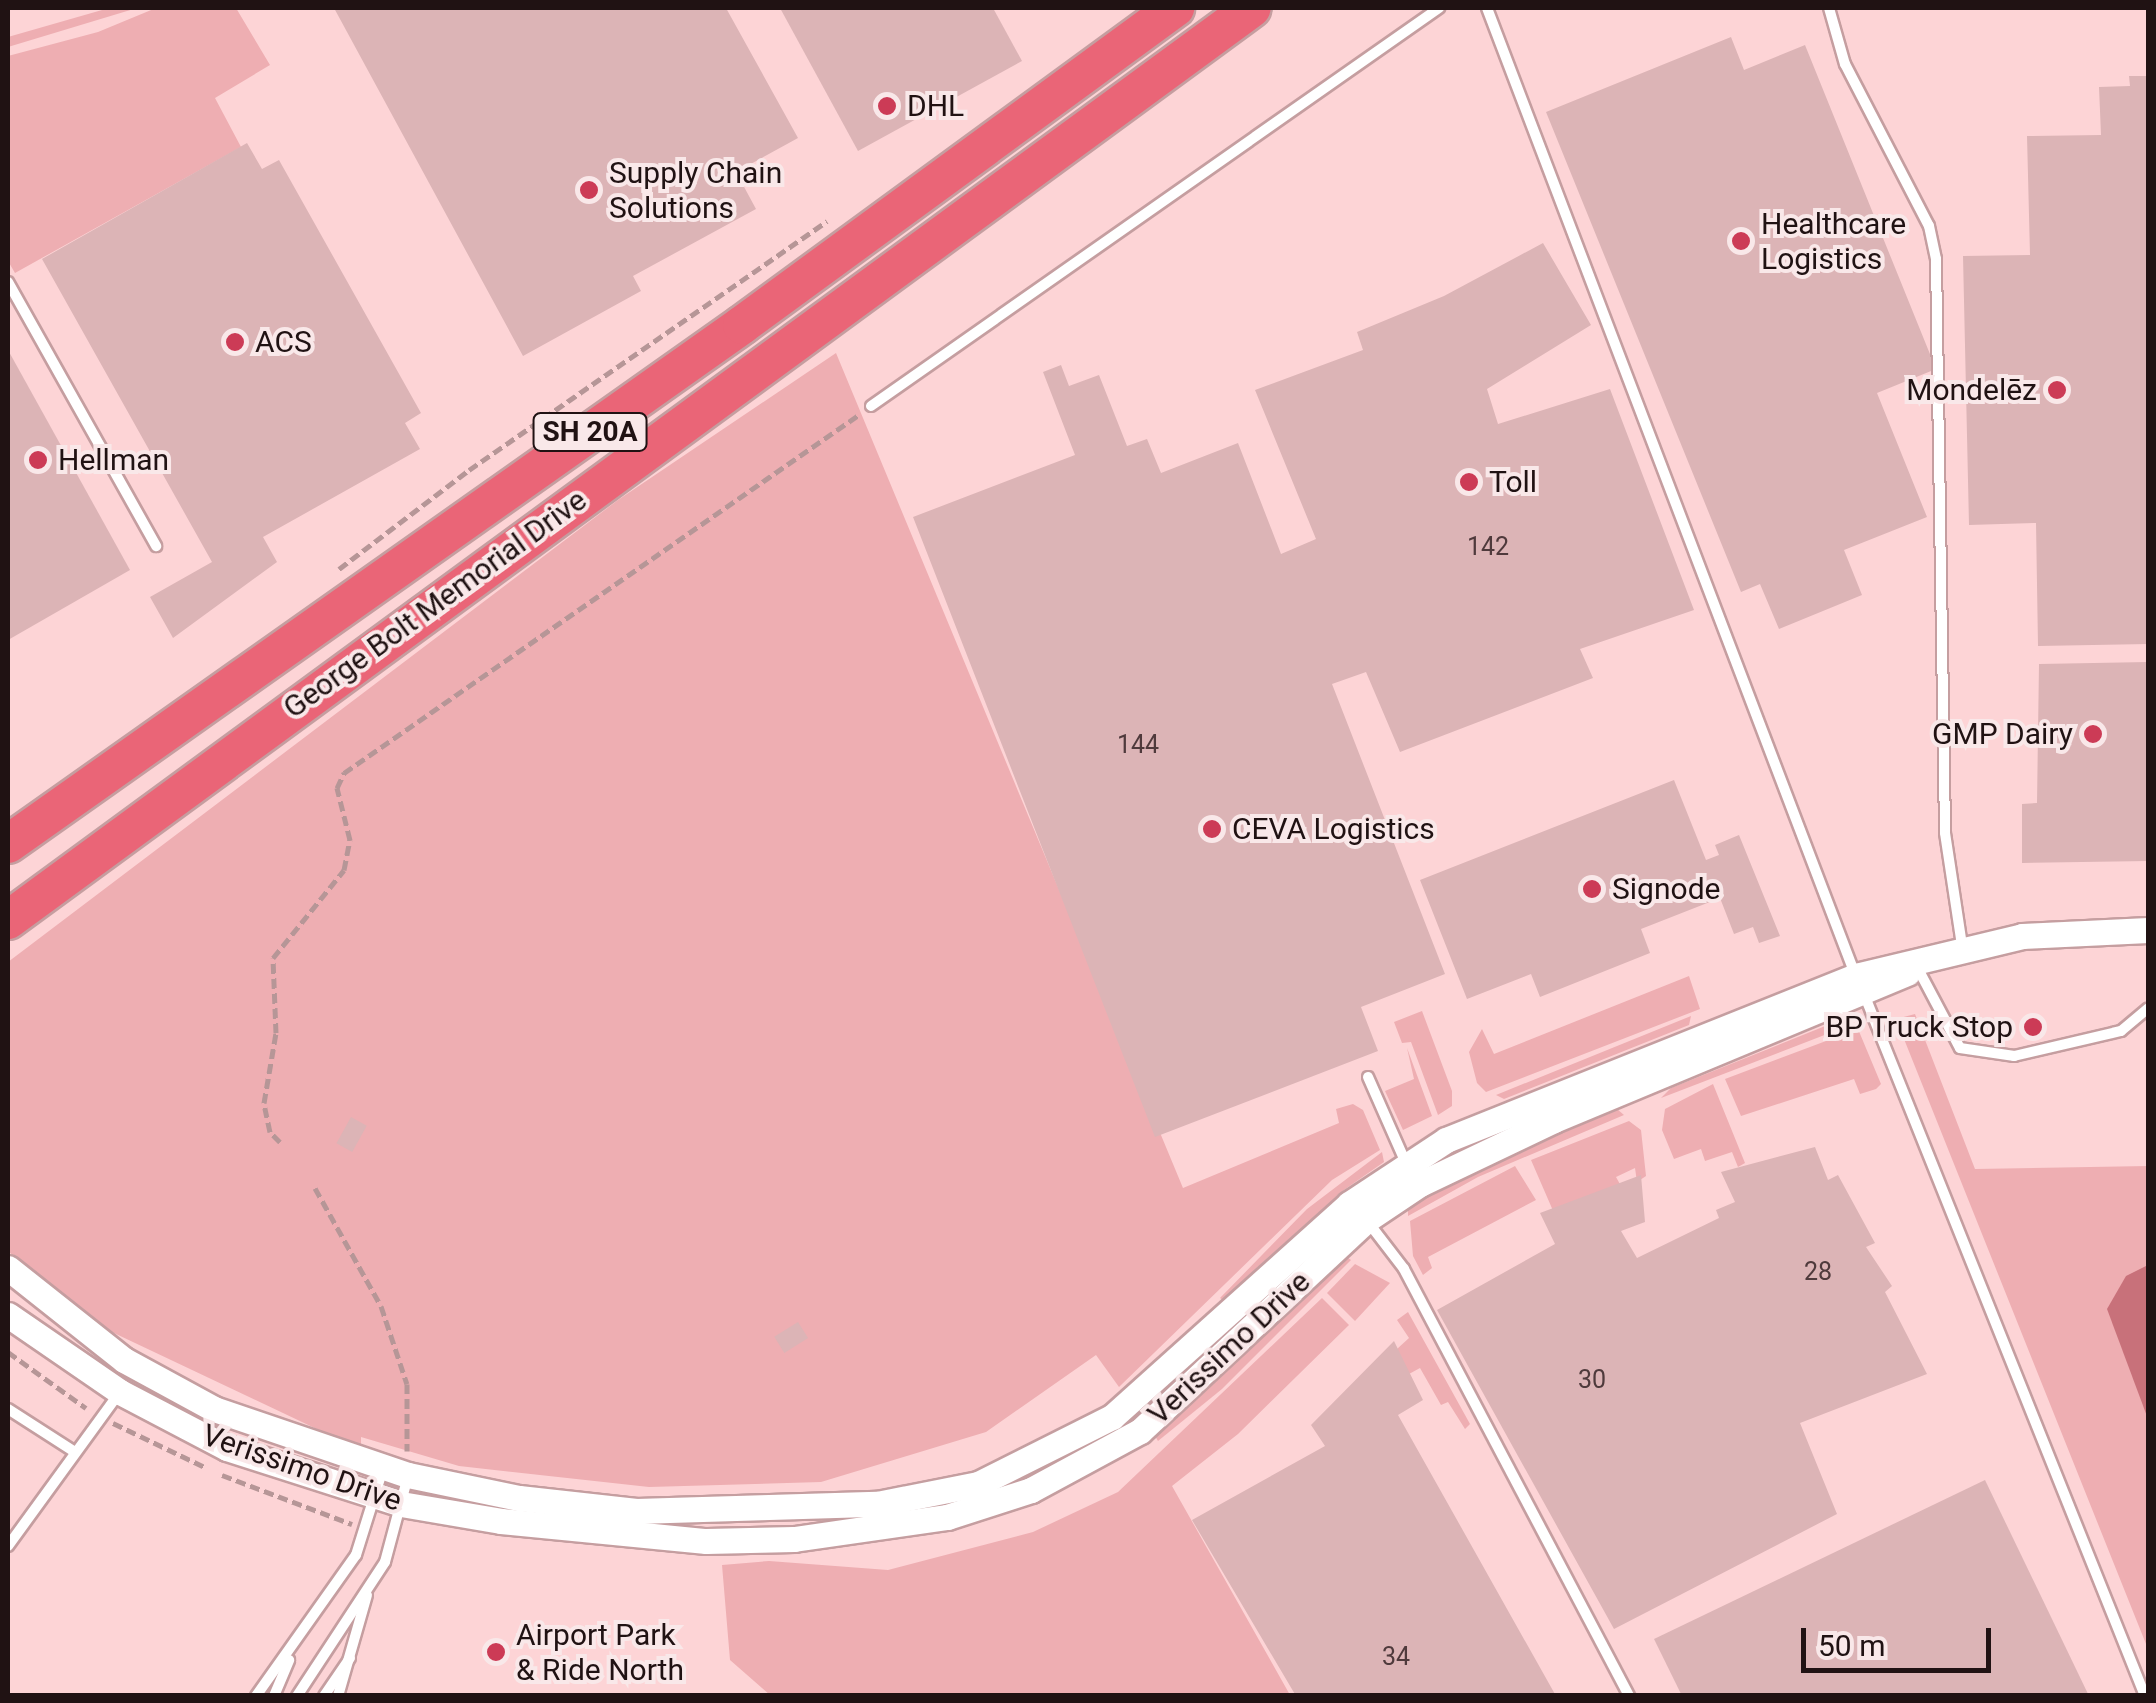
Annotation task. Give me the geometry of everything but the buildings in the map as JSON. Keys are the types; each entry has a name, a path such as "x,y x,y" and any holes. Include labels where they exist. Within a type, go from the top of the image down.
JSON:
{"highway":[{"name":"George Bolt Memorial Drive","path":"8,844 742,325 1175,8"},
{"name":"George Bolt Memorial Drive","path":"8,920 1252,8"}],"street":[{"name":"Verissimo Drive","path":"8,1315 120,1392 228,1448 401,1504 500,1521 706,1541 794,1539 947,1518 1031,1490 1140,1430 1406,1164 1512,1110 1962,946 2022,936 2148,930"},
{"name":"Verissimo Drive","path":"8,1268 84,1332 166,1384 260,1429 397,1472 549,1502 718,1514 878,1504 978,1484 1112,1417 1358,1212 1489,1149 1860,985"}],"lane":[{"path":"871,406 1439,8"},
{"path":"1487,8 1860,985 2145,1696"},
{"path":"1829,8 1845,64 1929,226 1936,259 1945,833 1962,946"},
{"path":"8,282 156,546"},
{"path":"1916,964 1960,1048 2014,1056 2121,1031 2148,1008"},
{"path":"1368,1077 1406,1164"},
{"path":"1358,1212 1404,1269 1629,1696"},
{"path":"8,1546 120,1392"},
{"path":"8,1409 75,1452"},
{"path":"256,1696 295,1647 356,1555 376,1497 397,1472"},
{"path":"297,1696 390,1549 401,1504 397,1472"},
{"path":"338,1696 356,1649 370,1585"},
{"path":"274,1696 295,1647"},
{"path":"324,1696 356,1649"}],"path":[{"path":"331,575 469,470 833,217"},
{"path":"280,1142 270,1132 264,1103 276,1034 273,958 344,870 350,840 337,788 344,773 472,680 871,406"},
{"path":"316,1188 381,1306 407,1384 411,1434 397,1472"}],"shaded area":[{"path":"109,8 137,8 8,47 8,37"},
{"path":"156,8 236,8 270,65 215,98 241,147 15,273 8,261 8,56 98,32"},
{"path":"836,353 1183,1188 1339,1123 1336,1109 1353,1104 1363,1110 1380,1150 1332,1180 1119,1387 1096,1355 986,1432 821,1482 649,1487 459,1466 361,1437 361,1450 78,1316 8,1251 8,962 618,500"},
{"path":"1689,976 1700,1009 1486,1092 1477,1083 1469,1052 1482,1029 1494,1054"},
{"path":"1422,1011 1452,1091 1452,1106 1438,1115 1411,1042 1402,1043 1394,1022"},
{"path":"1915,1014 1975,1169 2148,1166 2148,1649 1896,1019"},
{"path":"1691,1016 1689,1025 1504,1099 1496,1095"},
{"path":"1850,1016 1853,1024 1661,1098 1671,1088"},
{"path":"1858,1029 1881,1084 1876,1089 1860,1094 1854,1079 1741,1116 1725,1079"},
{"path":"1407,1048 1432,1116 1403,1130 1385,1091 1414,1079"},
{"path":"1713,1084 1745,1163 1738,1167 1732,1152 1705,1161 1701,1149 1674,1159 1662,1130 1665,1109"},
{"path":"1617,1109 1624,1115 1478,1177 1408,1216 1408,1203 1511,1149"},
{"path":"1629,1121 1641,1130 1646,1176 1637,1182 1635,1168 1616,1177 1621,1186 1554,1213 1531,1160"},
{"path":"1382,1152 1384,1162 1341,1192 1227,1303 1220,1298 1307,1209"},
{"path":"1515,1166 1536,1200 1428,1257 1432,1268 1423,1275 1413,1256 1410,1221"},
{"path":"1344,1255 1351,1260 1222,1389 1158,1441 1155,1436"},
{"path":"1355,1264 1390,1283 1355,1321 1327,1293"},
{"path":"2148,1265 2148,1419 2107,1309 2126,1276"},
{"path":"1322,1298 1349,1325 1238,1434 1172,1486 1290,1695 770,1695 730,1660 722,1565 769,1561 888,1570 1033,1532 1118,1492"},
{"path":"1408,1312 1470,1424 1465,1429 1448,1402 1441,1405 1420,1368 1409,1374 1397,1349 1409,1338 1397,1320"}],"place":[{"name":"DHL","path":"887,106"},
{"name":"Supply Chain Solutions","path":"589,190"},
{"name":"Healthcare Logistics","path":"1741,241"},
{"name":"ACS","path":"235,342"},
{"name":"Mondelēz","path":"2057,390"},
{"name":"Hellman","path":"38,460"},
{"name":"Toll","path":"1469,482"},
{"name":"GMP Dairy","path":"2093,734"},
{"name":"CEVA Logistics","path":"1212,829"},
{"name":"Signode","path":"1592,889"},
{"name":"BP Truck Stop","path":"2033,1027"},
{"name":"Airport Park & Ride North","path":"496,1652"}]}
